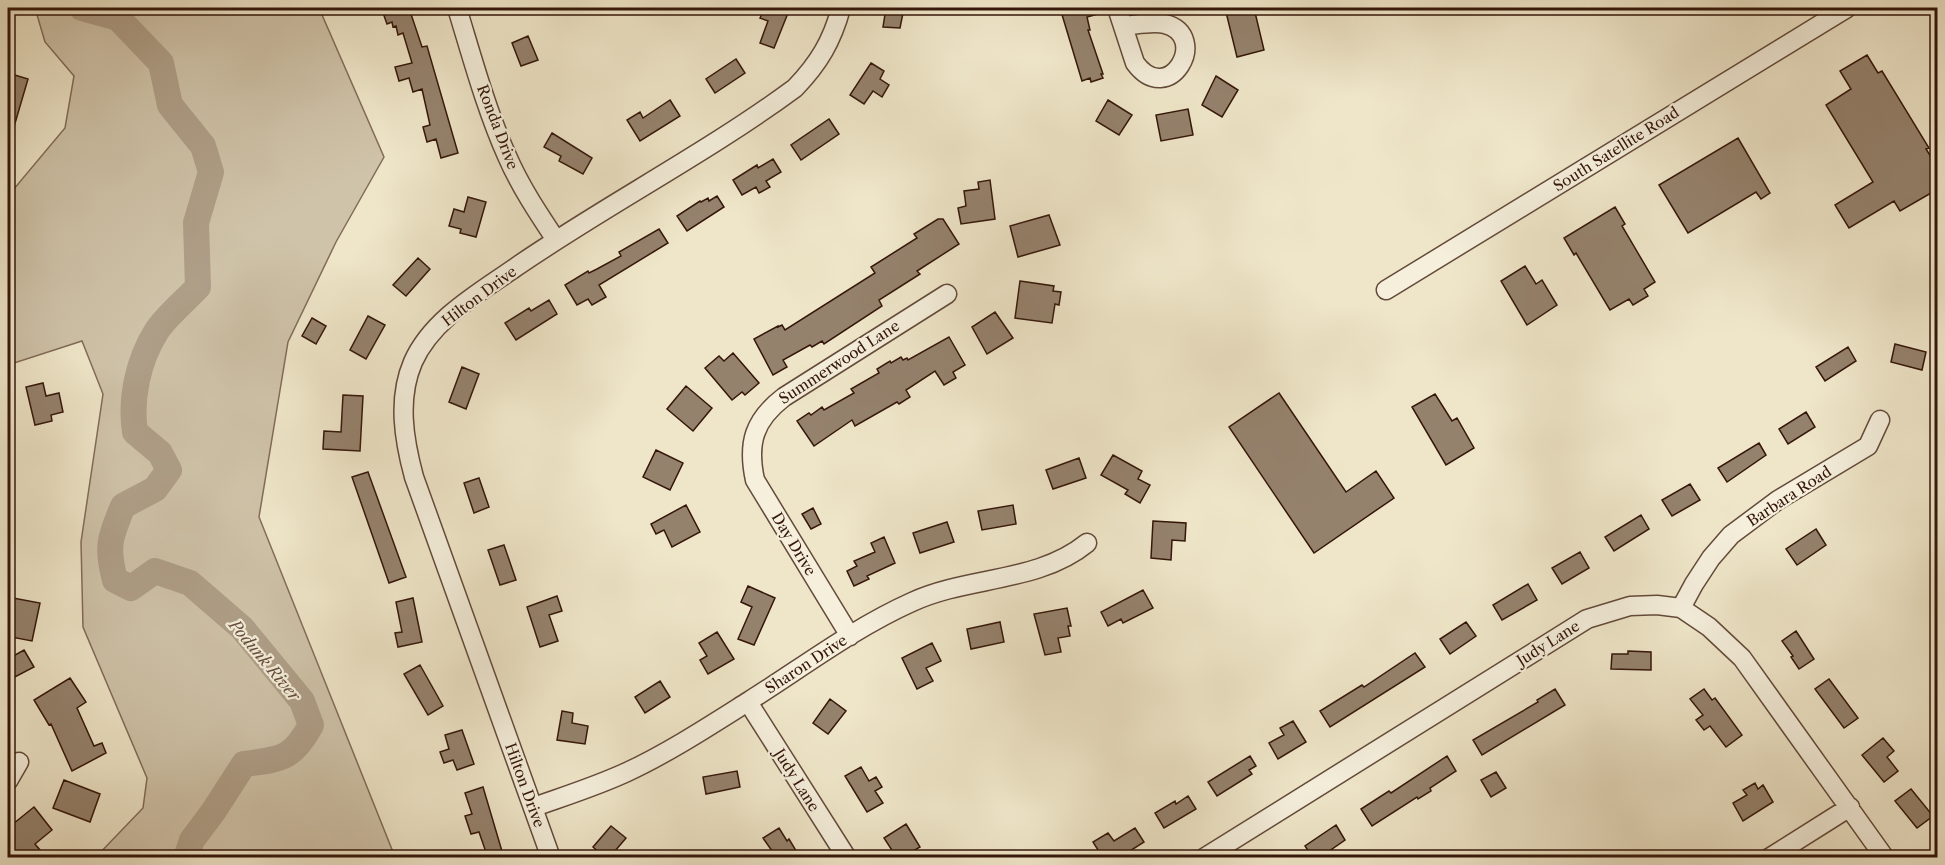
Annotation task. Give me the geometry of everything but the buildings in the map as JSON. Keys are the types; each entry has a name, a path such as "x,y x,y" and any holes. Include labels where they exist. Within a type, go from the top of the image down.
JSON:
{"street":[{"name":"Ronda Drive","path":"457,8 496,131 507,158 529,199 556,240"},
{"name":"Hilton Drive","path":"551,858 414,477 406,448 404,425 404,401 413,361 425,341 446,319 473,297 556,240 795,88 821,57 832,35 841,8"},
{"path":"1117,8 1123,26"},
{"name":"South Satellite Road","path":"1386,290 1847,8"},
{"name":"Summerwood Lane","path":"751,448 760,420 784,396 947,294"},
{"name":"Barbara Road","path":"1681,608 1700,575 1731,535 1778,500 1868,446 1880,420"},
{"name":"Day Drive","path":"751,448 755,480 850,636"},
{"name":"Sharon Drive","path":"534,807 628,771 748,702 850,636 912,602 936,593 1051,565 1072,555 1087,543"},
{"name":"Judy Lane","path":"1204,858 1587,619 1630,606 1657,605 1681,608 1709,627 1742,658 1885,858"},
{"name":"Judy Lane","path":"748,702 847,858"},
{"path":"8,781 19,762"},
{"path":"1769,858 1850,807"}],"shaded area":[{"path":"35,8 319,8 384,157 336,242 288,342 259,517 395,857 96,857 143,808 147,778 83,627 81,542 103,394 82,341 8,365 8,196 65,128 74,76 45,42"}],"waterway":[{"name":"Podunk River","path":"82,8 118,18 161,63 170,105 203,146 211,172 196,223 198,287 156,332 144,355 135,394 135,432 160,453 169,470 155,489 123,506 115,526 110,550 115,580 131,588 155,571 190,583 242,628 302,701 311,725 298,745 284,756 244,764 192,840 186,858"}]}
